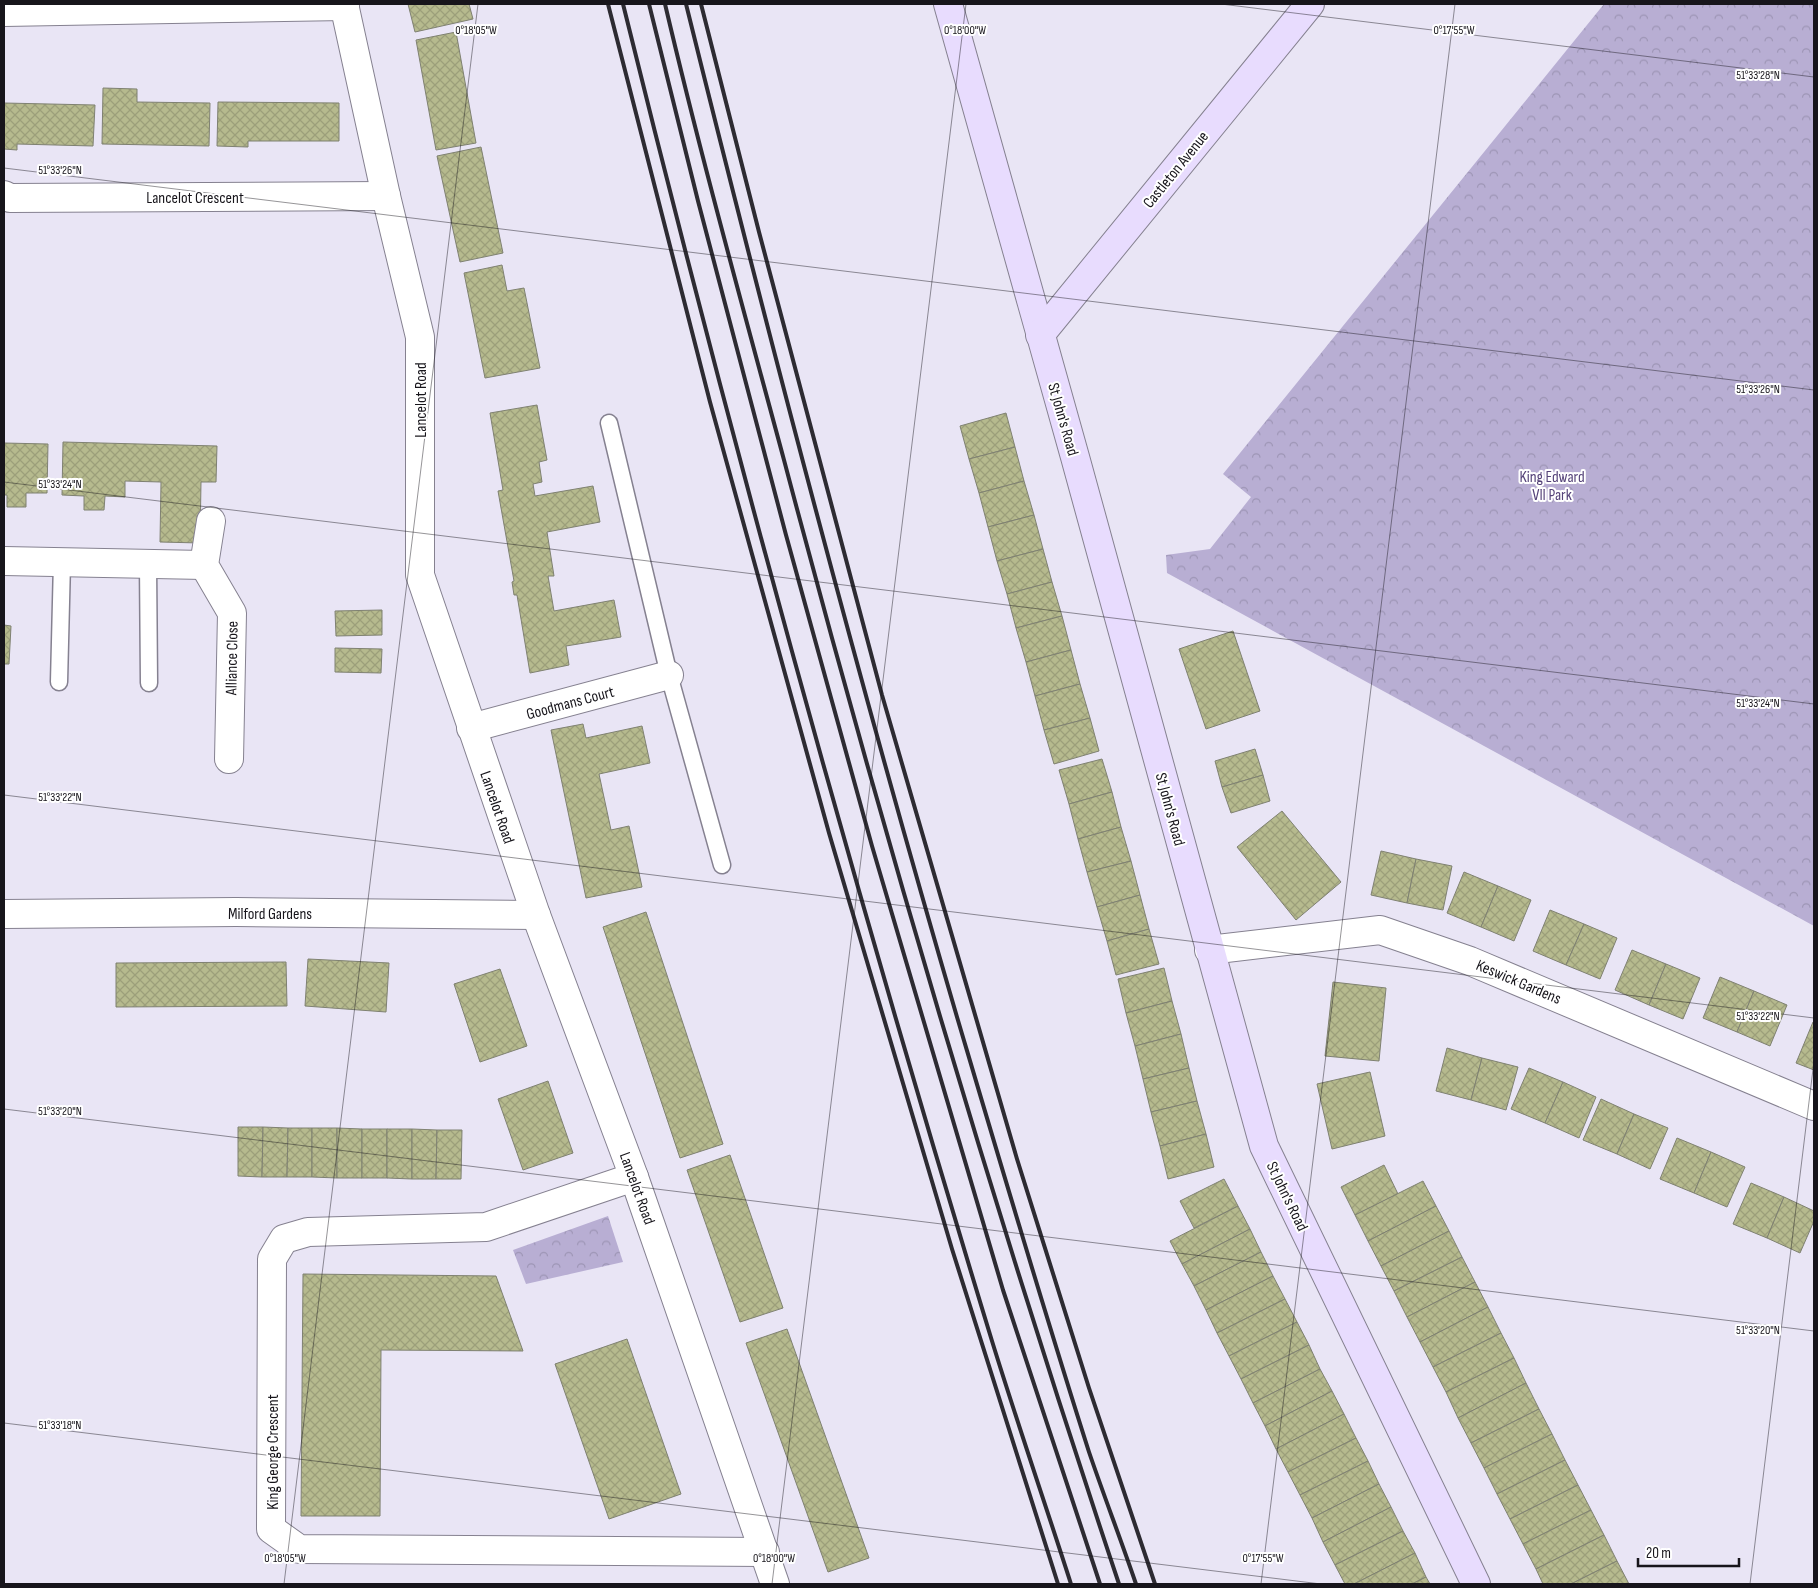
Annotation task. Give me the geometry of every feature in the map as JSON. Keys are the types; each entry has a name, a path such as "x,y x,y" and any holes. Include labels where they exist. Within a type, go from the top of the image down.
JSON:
{"street":[{"name":"St John's Road","path":"948,4 1264,1146 1476,1584"},
{"name":"Castleton Avenue","path":"1040,335 1310,4"},
{"path":"4,12 158,7 344,5"},
{"name":"Lancelot Road","path":"344,5 386,196 420,337 420,576 536,915 634,1177 775,1584"},
{"name":"Lancelot Crescent","path":"4,195 10,198 386,196"},
{"path":"4,560 204,565 211,521"},
{"name":"Alliance Close","path":"204,565 232,613 229,759"},
{"name":"Goodmans Court","path":"471,728 669,676"},
{"name":"Milford Gardens","path":"4,914 236,912 536,915"},
{"name":"Keswick Gardens","path":"1209,950 1380,930 1470,961 1814,1106"},
{"name":"King George Crescent","path":"634,1177 486,1227 308,1232 284,1238 272,1259 271,1529 299,1549 765,1552"}],"lane":[{"path":"609,422 669,676 722,865"},
{"path":"59,682 62,562"},
{"path":"148,564 149,683"}],"green space":[{"name":"King Edward VII Park","path":"1604,4 1814,4 1814,926 1167,573 1166,555 1210,549 1251,497 1223,474"},
{"path":"608,1216 623,1262 526,1284 513,1250"}],"building":[{"path":"408,4 469,4 473,19 415,32"},
{"path":"456,32 476,143 436,150 416,40"},
{"path":"103,88 137,89 137,102 210,103 209,146 102,144"},
{"path":"218,102 339,103 339,141 248,141 248,147 217,146"},
{"path":"4,103 95,105 93,146 17,144 17,150 4,149"},
{"path":"481,147 503,253 460,262 437,156"},
{"path":"502,265 507,291 524,288 540,368 485,378 464,273"},
{"path":"537,405 547,460 539,462 542,482 533,484 535,496 593,486 600,522 547,532 554,576 548,576 554,611 614,600 621,637 566,646 569,665 530,673 517,595 514,595 512,582 514,581 498,491 503,490 490,413"},
{"path":"1006,413 1015,447 969,459 960,426"},
{"path":"63,442 217,446 216,482 201,482 200,543 160,542 161,482 125,481 125,497 105,496 104,510 84,510 84,496 62,495"},
{"path":"4,443 48,444 47,493 26,493 26,507 7,507 7,495 4,495"},
{"path":"1015,447 1024,481 979,493 969,459"},
{"path":"1024,481 1034,515 988,527 979,493"},
{"path":"1034,515 1043,549 997,561 988,527"},
{"path":"1043,549 1052,582 1007,594 997,561"},
{"path":"1052,582 1062,616 1016,628 1007,594"},
{"path":"382,610 382,635 336,636 335,611"},
{"path":"1062,616 1071,650 1026,662 1016,628"},
{"path":"4,625 11,626 9,664 4,664"},
{"path":"1233,631 1260,711 1206,729 1179,649"},
{"path":"335,648 382,649 381,673 335,672"},
{"path":"1071,650 1080,684 1035,696 1026,662"},
{"path":"1080,684 1090,718 1044,730 1035,696"},
{"path":"1090,718 1099,751 1054,764 1044,730"},
{"path":"583,724 586,738 642,726 650,763 599,774 611,830 629,826 642,887 586,898 551,730"},
{"path":"1255,749 1263,775 1222,787 1215,761"},
{"path":"1102,759 1112,792 1069,804 1059,770"},
{"path":"1263,775 1270,801 1231,813 1222,787"},
{"path":"1112,792 1121,827 1078,839 1069,804"},
{"path":"1282,811 1341,882 1296,920 1237,847"},
{"path":"1121,827 1131,861 1087,872 1078,839"},
{"path":"1381,851 1416,859 1407,903 1371,895"},
{"path":"1416,859 1452,866 1443,910 1407,903"},
{"path":"1131,861 1140,895 1097,907 1087,872"},
{"path":"1464,872 1498,886 1481,927 1447,913"},
{"path":"1498,886 1531,900 1514,941 1481,927"},
{"path":"1140,895 1149,929 1107,941 1097,907"},
{"path":"1550,910 1584,924 1566,965 1533,951"},
{"path":"646,912 723,1144 680,1158 603,927"},
{"path":"1584,924 1617,938 1600,979 1566,965"},
{"path":"1149,929 1159,964 1116,975 1107,941"},
{"path":"1632,950 1666,964 1649,1005 1615,990"},
{"path":"308,959 389,963 386,1012 305,1006"},
{"path":"286,962 287,1006 116,1007 116,963"},
{"path":"1666,964 1700,978 1683,1019 1649,1005"},
{"path":"1164,968 1172,1001 1126,1013 1118,979"},
{"path":"500,969 527,1046 480,1062 454,984"},
{"path":"1720,977 1754,991 1737,1032 1703,1018"},
{"path":"1333,982 1386,988 1379,1061 1325,1056"},
{"path":"1754,991 1787,1005 1770,1046 1737,1032"},
{"path":"1172,1001 1181,1034 1135,1046 1126,1013"},
{"path":"1814,1023 1814,1070 1796,1063"},
{"path":"1181,1034 1189,1068 1143,1079 1135,1046"},
{"path":"1447,1048 1482,1058 1471,1100 1436,1091"},
{"path":"1482,1058 1518,1067 1506,1110 1471,1100"},
{"path":"1189,1068 1197,1101 1151,1112 1143,1079"},
{"path":"1529,1068 1563,1082 1545,1123 1511,1109"},
{"path":"1370,1072 1385,1136 1332,1149 1317,1084"},
{"path":"548,1081 573,1153 523,1170 498,1099"},
{"path":"1563,1082 1596,1097 1579,1138 1545,1123"},
{"path":"1601,1099 1634,1114 1617,1154 1583,1140"},
{"path":"1197,1101 1206,1134 1160,1146 1151,1112"},
{"path":"1634,1114 1668,1128 1650,1169 1617,1154"},
{"path":"238,1127 263,1127 262,1177 238,1176"},
{"path":"263,1127 288,1128 287,1177 262,1177"},
{"path":"288,1128 312,1128 312,1177 287,1177"},
{"path":"312,1128 337,1128 337,1178 312,1177"},
{"path":"337,1128 362,1129 362,1178 337,1178"},
{"path":"362,1129 387,1129 387,1178 362,1178"},
{"path":"387,1129 412,1129 412,1179 387,1178"},
{"path":"412,1129 437,1130 436,1179 412,1179"},
{"path":"437,1130 462,1130 461,1179 436,1179"},
{"path":"1206,1134 1214,1167 1168,1179 1160,1146"},
{"path":"1677,1138 1711,1152 1694,1193 1660,1179"},
{"path":"1711,1152 1745,1167 1727,1207 1694,1193"},
{"path":"730,1155 783,1308 740,1322 687,1170"},
{"path":"1384,1165 1398,1194 1355,1215 1341,1187"},
{"path":"1224,1179 1238,1206 1194,1228 1180,1201"},
{"path":"1423,1181 1436,1206 1368,1241 1355,1215"},
{"path":"1751,1183 1784,1197 1767,1238 1733,1224"},
{"path":"1784,1197 1814,1211 1814,1221 1800,1253 1767,1238"},
{"path":"1238,1206 1250,1229 1182,1264 1170,1241"},
{"path":"1436,1206 1449,1231 1381,1266 1368,1241"},
{"path":"1250,1229 1261,1252 1194,1286 1182,1264"},
{"path":"1449,1231 1462,1257 1394,1291 1381,1266"},
{"path":"1261,1252 1273,1276 1206,1310 1194,1286"},
{"path":"1462,1257 1475,1282 1407,1317 1394,1291"},
{"path":"303,1274 496,1276 523,1351 381,1350 380,1516 301,1516"},
{"path":"1273,1276 1285,1299 1217,1333 1206,1310"},
{"path":"1475,1282 1488,1307 1420,1342 1407,1317"},
{"path":"1285,1299 1297,1322 1229,1356 1217,1333"},
{"path":"1488,1307 1501,1333 1433,1367 1420,1342"},
{"path":"1297,1322 1309,1345 1241,1379 1229,1356"},
{"path":"787,1329 869,1558 828,1572 746,1343"},
{"path":"1501,1333 1514,1358 1446,1392 1433,1367"},
{"path":"627,1339 681,1494 609,1519 555,1364"},
{"path":"1309,1345 1320,1369 1253,1403 1241,1379"},
{"path":"1514,1358 1526,1383 1458,1418 1446,1392"},
{"path":"1320,1369 1332,1391 1265,1426 1253,1403"},
{"path":"1526,1383 1539,1409 1471,1443 1458,1418"},
{"path":"1332,1391 1344,1414 1276,1449 1265,1426"},
{"path":"1539,1409 1552,1434 1484,1468 1471,1443"},
{"path":"1344,1414 1356,1438 1288,1472 1276,1449"},
{"path":"1552,1434 1565,1460 1497,1494 1484,1468"},
{"path":"1356,1438 1368,1461 1300,1495 1288,1472"},
{"path":"1565,1460 1578,1485 1510,1519 1497,1494"},
{"path":"1368,1461 1379,1484 1312,1518 1300,1495"},
{"path":"1379,1484 1391,1507 1323,1542 1312,1518"},
{"path":"1578,1485 1591,1510 1523,1544 1510,1519"},
{"path":"1391,1507 1403,1531 1335,1565 1323,1542"},
{"path":"1591,1510 1604,1535 1536,1569 1523,1544"},
{"path":"1403,1531 1415,1553 1354,1584 1345,1584 1335,1565"},
{"path":"1604,1535 1617,1561 1571,1584 1543,1584 1536,1569"},
{"path":"1415,1553 1426,1577 1412,1584 1354,1584"},
{"path":"1617,1561 1629,1584 1571,1584"},
{"path":"1426,1577 1430,1584 1412,1584"}],"railway":[{"path":"608,4 710,402 829,833 952,1249 1058,1584"},
{"path":"623,4 708,340 845,842 992,1341 1071,1584"},
{"path":"649,4 698,201 786,535 872,846 1003,1290 1100,1584"},
{"path":"665,4 738,289 822,602 901,884 1028,1305 1119,1584"},
{"path":"686,4 816,512 885,765 989,1126 1055,1344 1089,1452 1136,1584"},
{"path":"701,4 759,232 882,695 1017,1159 1089,1388 1155,1584"}]}
